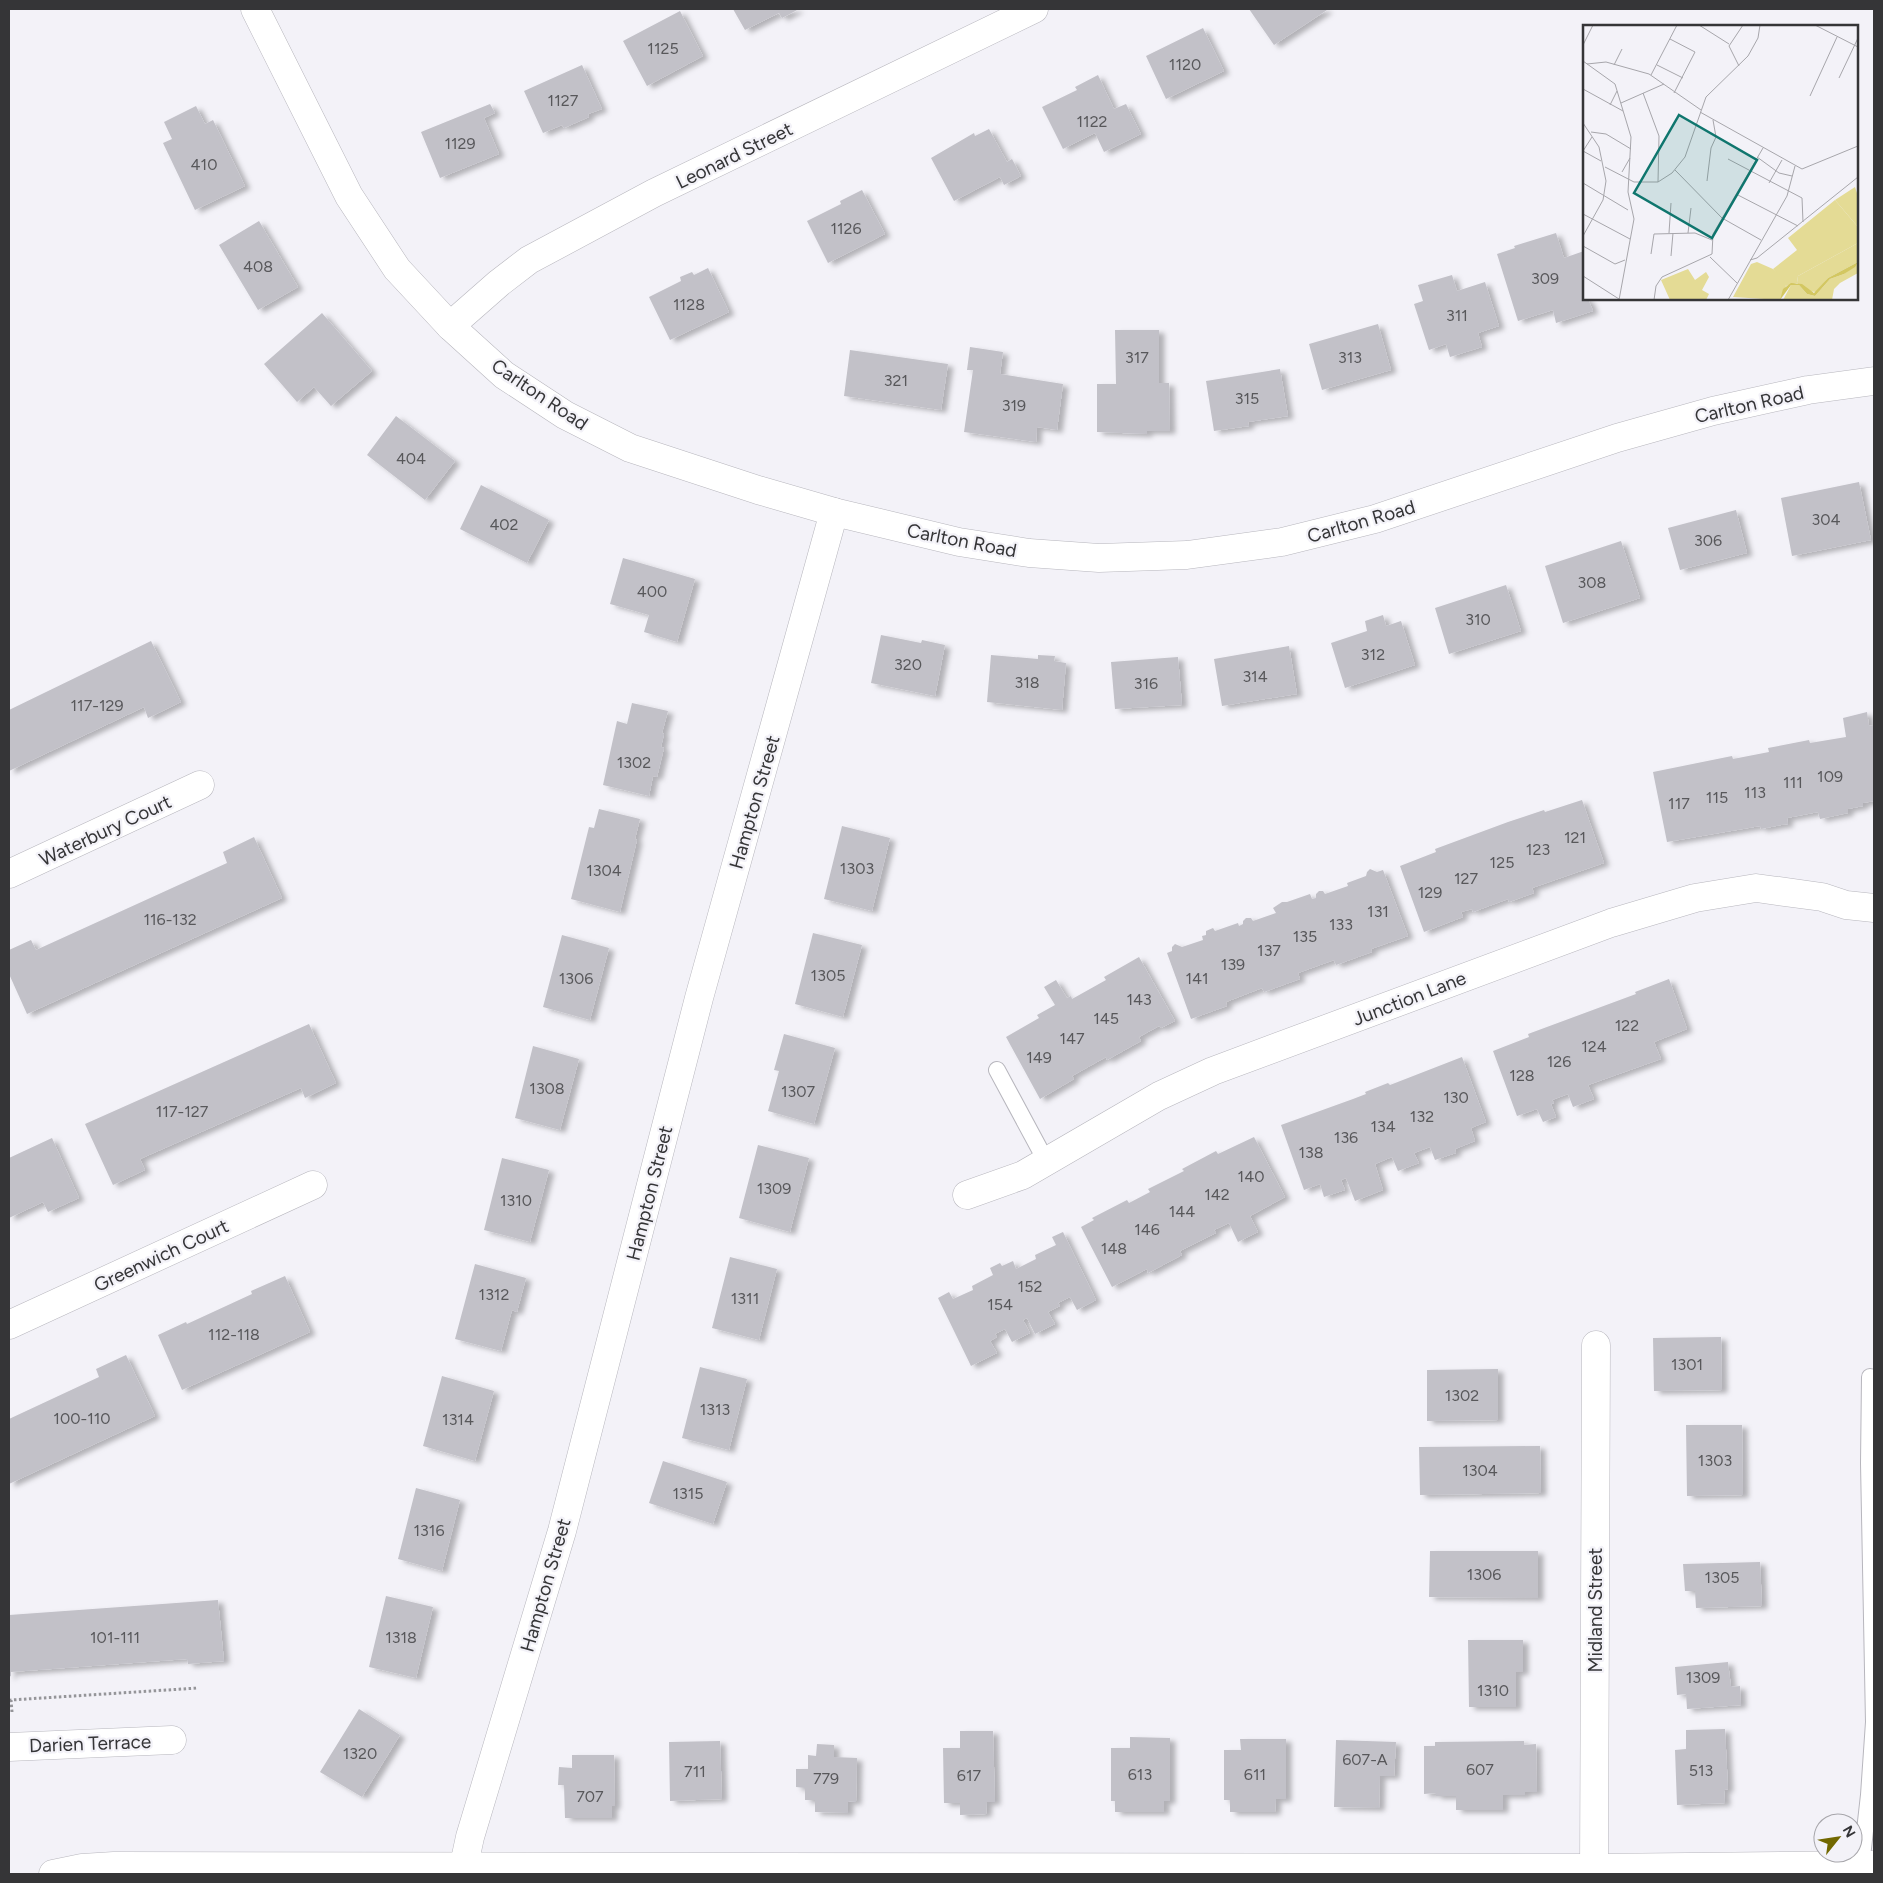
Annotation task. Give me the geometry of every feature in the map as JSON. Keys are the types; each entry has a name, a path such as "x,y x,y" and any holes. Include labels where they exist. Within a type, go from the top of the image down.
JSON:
{"street":[{"name":"Carlton Road","path":"255,9 349,196 398,269 450,326 512,380 565,415 630,448 758,490 834,512 959,542 1029,553 1099,558 1187,555 1282,542 1375,519 1617,438 1713,411 1808,390 1874,381"},
{"name":"Leonard Street","path":"450,326 499,283 538,256 654,194 1034,9"},
{"name":"Hampton Street","path":"463,1870 470,1837 562,1531 700,998 834,512"},
{"name":"Waterbury Court","path":"9,874 200,785"},
{"name":"Junction Lane","path":"967,1194 1023,1175 1159,1096 1213,1071 1611,923 1695,898 1756,888 1822,897 1846,904 1874,908"},
{"name":"Greenwich Court","path":"9,1325 313,1185"},
{"name":"Midland Street","path":"1594,1871 1596,1345"},
{"name":"Darien Terrace","path":"9,1746 172,1740"},
{"path":"53,1874 82,1868 114,1866 463,1870 1038,1871 1594,1871 1867,1866"}],"lane":[{"path":"997,1070 1046,1161"},
{"path":"1867,1866 1874,1722 1869,1463 1870,1377"}],"path":[{"path":"12,1717 11,1700 198,1688"}],"building":[{"path":"733,9 799,9 782,18 779,13 745,30"},
{"path":"1249,9 1326,9 1327,10 1274,45"},
{"path":"680,11 703,56 647,86 623,41"},
{"path":"1203,28 1224,71 1166,99 1146,56"},
{"path":"582,65 602,109 588,114 589,117 564,128 562,125 543,133 524,91"},
{"path":"1098,75 1114,109 1126,104 1141,134 1104,152 1095,133 1063,149 1042,107 1077,90 1075,87"},
{"path":"490,104 495,113 484,118 499,154 440,178 421,132"},
{"path":"196,106 205,124 213,120 245,186 195,210 163,143 172,139 164,122"},
{"path":"989,129 1007,162 1012,159 1021,176 1004,185 1000,177 954,201 931,158 974,133 975,136"},
{"path":"862,190 885,234 828,263 807,221 841,204 840,201"},
{"path":"259,221 298,287 258,310 219,245"},
{"path":"1556,233 1564,258 1583,251 1583,300 1588,300 1593,311 1556,323 1553,310 1518,321 1497,254 1515,248 1514,246"},
{"path":"708,268 729,312 670,340 649,297 681,281 680,277 692,272 694,275"},
{"path":"1452,275 1457,291 1485,282 1499,326 1478,333 1482,347 1450,357 1446,344 1429,350 1414,304 1423,301 1418,285"},
{"path":"322,313 372,371 331,406 314,387 297,402 264,364"},
{"path":"1378,324 1391,370 1322,390 1309,344"},
{"path":"1115,330 1159,330 1159,383 1169,383 1170,431 1147,431 1147,434 1097,432 1097,384 1116,384"},
{"path":"970,347 1003,352 1000,374 1063,384 1057,430 1037,427 1036,442 964,432 973,370 967,370"},
{"path":"850,350 948,364 941,410 844,396"},
{"path":"1280,369 1288,416 1248,422 1249,426 1214,431 1206,381"},
{"path":"396,416 455,461 425,500 367,455"},
{"path":"1859,482 1871,540 1792,556 1781,498"},
{"path":"481,485 549,520 527,563 460,529"},
{"path":"1736,510 1747,553 1680,570 1668,528"},
{"path":"1621,541 1640,598 1563,623 1545,566"},
{"path":"623,558 695,579 677,642 644,632 649,615 610,604"},
{"path":"1506,585 1521,631 1449,654 1435,608"},
{"path":"1383,615 1386,626 1401,621 1415,665 1345,688 1331,643 1367,631 1365,621"},
{"path":"881,635 921,643 922,640 945,645 935,696 871,683"},
{"path":"151,641 181,702 148,718 144,707 9,771 9,710"},
{"path":"1289,646 1297,694 1222,706 1214,659"},
{"path":"991,655 1038,659 1038,655 1055,656 1054,661 1066,663 1062,710 987,702"},
{"path":"1178,657 1182,705 1115,709 1111,662"},
{"path":"632,703 668,711 662,733 664,734 661,747 664,748 657,777 653,776 649,796 603,785 617,721 627,724"},
{"path":"1867,712 1869,726 1874,725 1874,801 1863,803 1863,806 1848,809 1848,813 1820,819 1818,812 1787,818 1788,824 1761,829 1760,826 1667,842 1653,772 1732,756 1733,759 1769,752 1768,748 1809,740 1810,743 1846,737 1843,718"},
{"path":"1582,800 1604,863 1532,888 1534,893 1509,902 1508,899 1473,912 1472,909 1461,912 1463,917 1424,932 1400,866 1436,852 1435,849 1508,822"},
{"path":"599,809 640,819 620,912 571,899 589,827 594,828"},
{"path":"842,826 890,838 872,911 824,899"},
{"path":"254,837 282,898 27,1014 9,974 9,950 31,940 36,950 227,863 223,852"},
{"path":"1370,869 1377,872 1383,870 1408,936 1371,949 1372,952 1336,965 1334,960 1298,973 1300,979 1264,992 1262,988 1226,1002 1227,1006 1191,1019 1167,953 1172,951 1172,947 1175,944 1182,947 1203,940 1202,936 1206,935 1206,931 1213,928 1215,931 1238,923 1239,926 1243,924 1246,918 1251,918 1253,921 1276,913 1273,908 1282,902 1310,894 1312,899 1316,898 1316,894 1319,891 1323,891 1325,894 1348,886 1347,883 1366,876"},
{"path":"813,933 862,945 843,1017 795,1004"},
{"path":"562,935 609,948 590,1020 543,1007"},
{"path":"1139,957 1175,1021 1161,1028 1159,1026 1139,1037 1141,1041 1107,1060 1106,1057 1072,1076 1074,1079 1040,1099 1006,1037 1039,1018 1037,1015 1055,1005 1044,987 1056,980 1067,998 1071,996 1072,999 1106,980 1104,977"},
{"path":"1669,979 1687,1029 1654,1042 1661,1059 1588,1085 1594,1099 1573,1107 1568,1094 1552,1100 1554,1103 1551,1104 1556,1117 1543,1122 1537,1109 1517,1116 1493,1051 1529,1037 1528,1034 1636,994 1635,992"},
{"path":"309,1024 336,1083 305,1098 301,1088 140,1159 145,1170 113,1185 85,1124"},
{"path":"784,1034 835,1048 814,1124 768,1111 779,1071 774,1070"},
{"path":"533,1046 579,1059 560,1130 515,1118"},
{"path":"1462,1057 1486,1122 1471,1128 1475,1141 1455,1149 1456,1153 1435,1160 1430,1147 1414,1153 1419,1163 1398,1171 1392,1157 1375,1164 1383,1190 1355,1201 1346,1178 1341,1180 1345,1190 1324,1197 1320,1184 1304,1190 1281,1125 1366,1094 1365,1092 1388,1083 1390,1085"},
{"path":"1254,1137 1285,1197 1250,1216 1258,1232 1238,1242 1229,1223 1214,1230 1216,1233 1180,1251 1182,1255 1148,1273 1147,1269 1112,1287 1081,1227 1094,1220 1092,1218 1127,1200 1129,1203 1150,1192 1148,1189 1184,1171 1182,1169 1216,1151 1218,1154"},
{"path":"52,1138 79,1198 48,1212 43,1202 9,1218 9,1158"},
{"path":"758,1145 809,1158 790,1232 739,1218"},
{"path":"502,1158 549,1170 530,1242 484,1230"},
{"path":"1063,1232 1096,1300 1077,1310 1070,1297 1058,1303 1060,1306 1048,1312 1055,1324 1035,1334 1027,1318 1023,1320 1030,1333 1012,1342 1005,1329 995,1334 997,1337 990,1341 997,1353 971,1366 938,1298 949,1292 953,1299 973,1290 972,1286 993,1275 990,1268 1000,1263 1002,1266 1013,1261 1016,1269 1036,1259 1035,1255 1056,1245 1052,1237"},
{"path":"730,1257 777,1269 759,1340 712,1328"},
{"path":"475,1264 526,1278 517,1312 512,1310 501,1351 455,1339"},
{"path":"285,1276 310,1332 182,1390 158,1335 186,1322 187,1324 252,1294 251,1291"},
{"path":"1721,1337 1722,1390 1654,1391 1653,1338"},
{"path":"126,1355 155,1416 9,1484 9,1419 99,1377 96,1369"},
{"path":"700,1367 747,1379 729,1450 682,1438"},
{"path":"1498,1369 1498,1420 1427,1421 1427,1370"},
{"path":"442,1376 494,1391 475,1461 423,1446"},
{"path":"1686,1425 1742,1425 1743,1495 1687,1496"},
{"path":"1540,1446 1541,1493 1420,1495 1419,1447"},
{"path":"663,1461 727,1482 713,1524 649,1503"},
{"path":"416,1488 460,1500 442,1571 398,1559"},
{"path":"1430,1551 1538,1551 1538,1598 1429,1597"},
{"path":"1760,1562 1762,1606 1696,1608 1695,1591 1685,1591 1683,1564"},
{"path":"386,1596 433,1607 416,1678 369,1667"},
{"path":"218,1600 224,1661 188,1664 187,1659 11,1672 9,1677 9,1615"},
{"path":"1468,1640 1523,1640 1523,1672 1516,1672 1516,1707 1469,1707"},
{"path":"1728,1662 1731,1687 1740,1686 1741,1705 1687,1709 1686,1694 1677,1695 1675,1667"},
{"path":"359,1709 400,1735 362,1797 320,1772"},
{"path":"1725,1729 1728,1789 1724,1790 1725,1803 1677,1805 1675,1750 1686,1749 1686,1730"},
{"path":"960,1731 993,1731 995,1802 987,1802 986,1814 960,1815 960,1803 944,1803 943,1748 960,1748"},
{"path":"1130,1737 1170,1738 1170,1801 1164,1801 1164,1812 1115,1812 1115,1801 1111,1801 1111,1748 1130,1748"},
{"path":"1240,1739 1286,1739 1286,1799 1276,1799 1275,1812 1230,1812 1230,1800 1224,1800 1224,1750 1241,1750"},
{"path":"1336,1740 1396,1742 1394,1776 1380,1776 1379,1808 1334,1807"},
{"path":"720,1741 722,1799 670,1801 669,1742"},
{"path":"1524,1741 1524,1745 1536,1744 1537,1792 1525,1792 1525,1795 1503,1795 1503,1810 1456,1810 1456,1796 1436,1796 1436,1793 1424,1794 1424,1746 1435,1746 1435,1742"},
{"path":"817,1744 834,1745 834,1757 857,1758 856,1802 848,1801 848,1813 815,1812 815,1800 805,1800 805,1788 796,1787 796,1769 808,1769 808,1755 816,1756"},
{"path":"572,1755 614,1755 615,1806 612,1806 612,1818 565,1818 564,1785 558,1785 559,1767 572,1768"}]}
